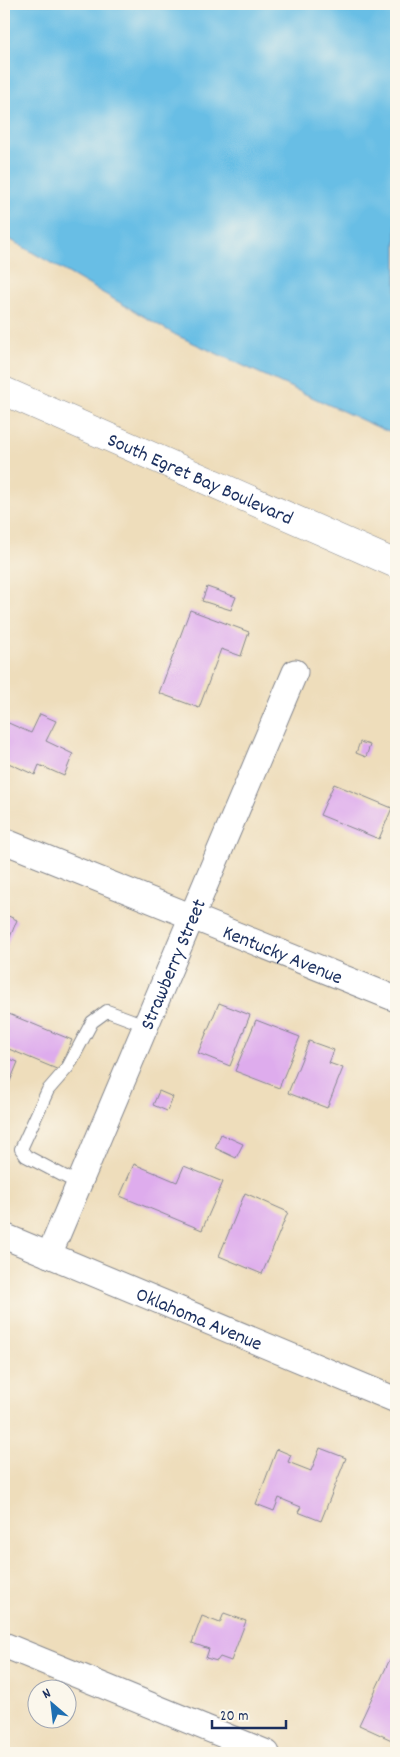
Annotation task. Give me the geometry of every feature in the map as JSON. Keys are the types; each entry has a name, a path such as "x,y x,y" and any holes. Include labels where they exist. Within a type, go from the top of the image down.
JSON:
{"main road":[{"name":"South Egret Bay Boulevard","path":"4,391 396,564"}],"street":[{"name":"Strawberry Street","path":"49,1255 295,672"},
{"name":"Kentucky Avenue","path":"4,841 396,999"},
{"name":"Oklahoma Avenue","path":"4,1236 396,1400"},
{"path":"4,1645 267,1753"}],"lane":[{"path":"79,1184 26,1156 21,1149 48,1090 68,1067 92,1022 107,1011 145,1025"}],"water":[{"path":"4,4 396,4 396,432 384,430 176,335 4,236"}],"building":[{"path":"207,587 236,597 231,610 202,601"},
{"path":"190,610 249,632 241,656 221,649 199,708 159,693"},
{"path":"40,714 56,721 46,741 73,754 64,776 39,765 35,775 4,761 4,721 31,733"},
{"path":"360,742 370,745 366,757 356,753"},
{"path":"334,784 392,808 379,839 320,815"},
{"path":"4,914 17,920 4,952"},
{"path":"219,1003 250,1015 230,1066 198,1053"},
{"path":"4,1012 72,1040 59,1070 4,1047"},
{"path":"256,1020 300,1037 279,1088 235,1071"},
{"path":"309,1041 334,1050 329,1063 343,1068 327,1108 288,1093"},
{"path":"4,1057 18,1062 4,1096"},
{"path":"159,1091 173,1097 167,1111 153,1105"},
{"path":"221,1134 243,1144 236,1158 215,1148"},
{"path":"134,1164 177,1182 184,1166 223,1182 202,1230 120,1196"},
{"path":"245,1193 288,1212 262,1274 219,1256"},
{"path":"320,1448 346,1458 321,1521 298,1512 301,1507 279,1498 274,1511 256,1504 277,1449 291,1455 288,1462 311,1471"},
{"path":"224,1613 246,1621 231,1661 220,1657 217,1661 206,1658 209,1649 192,1643 202,1616 220,1623"},
{"path":"391,1657 396,1660 396,1742 359,1725"}]}
